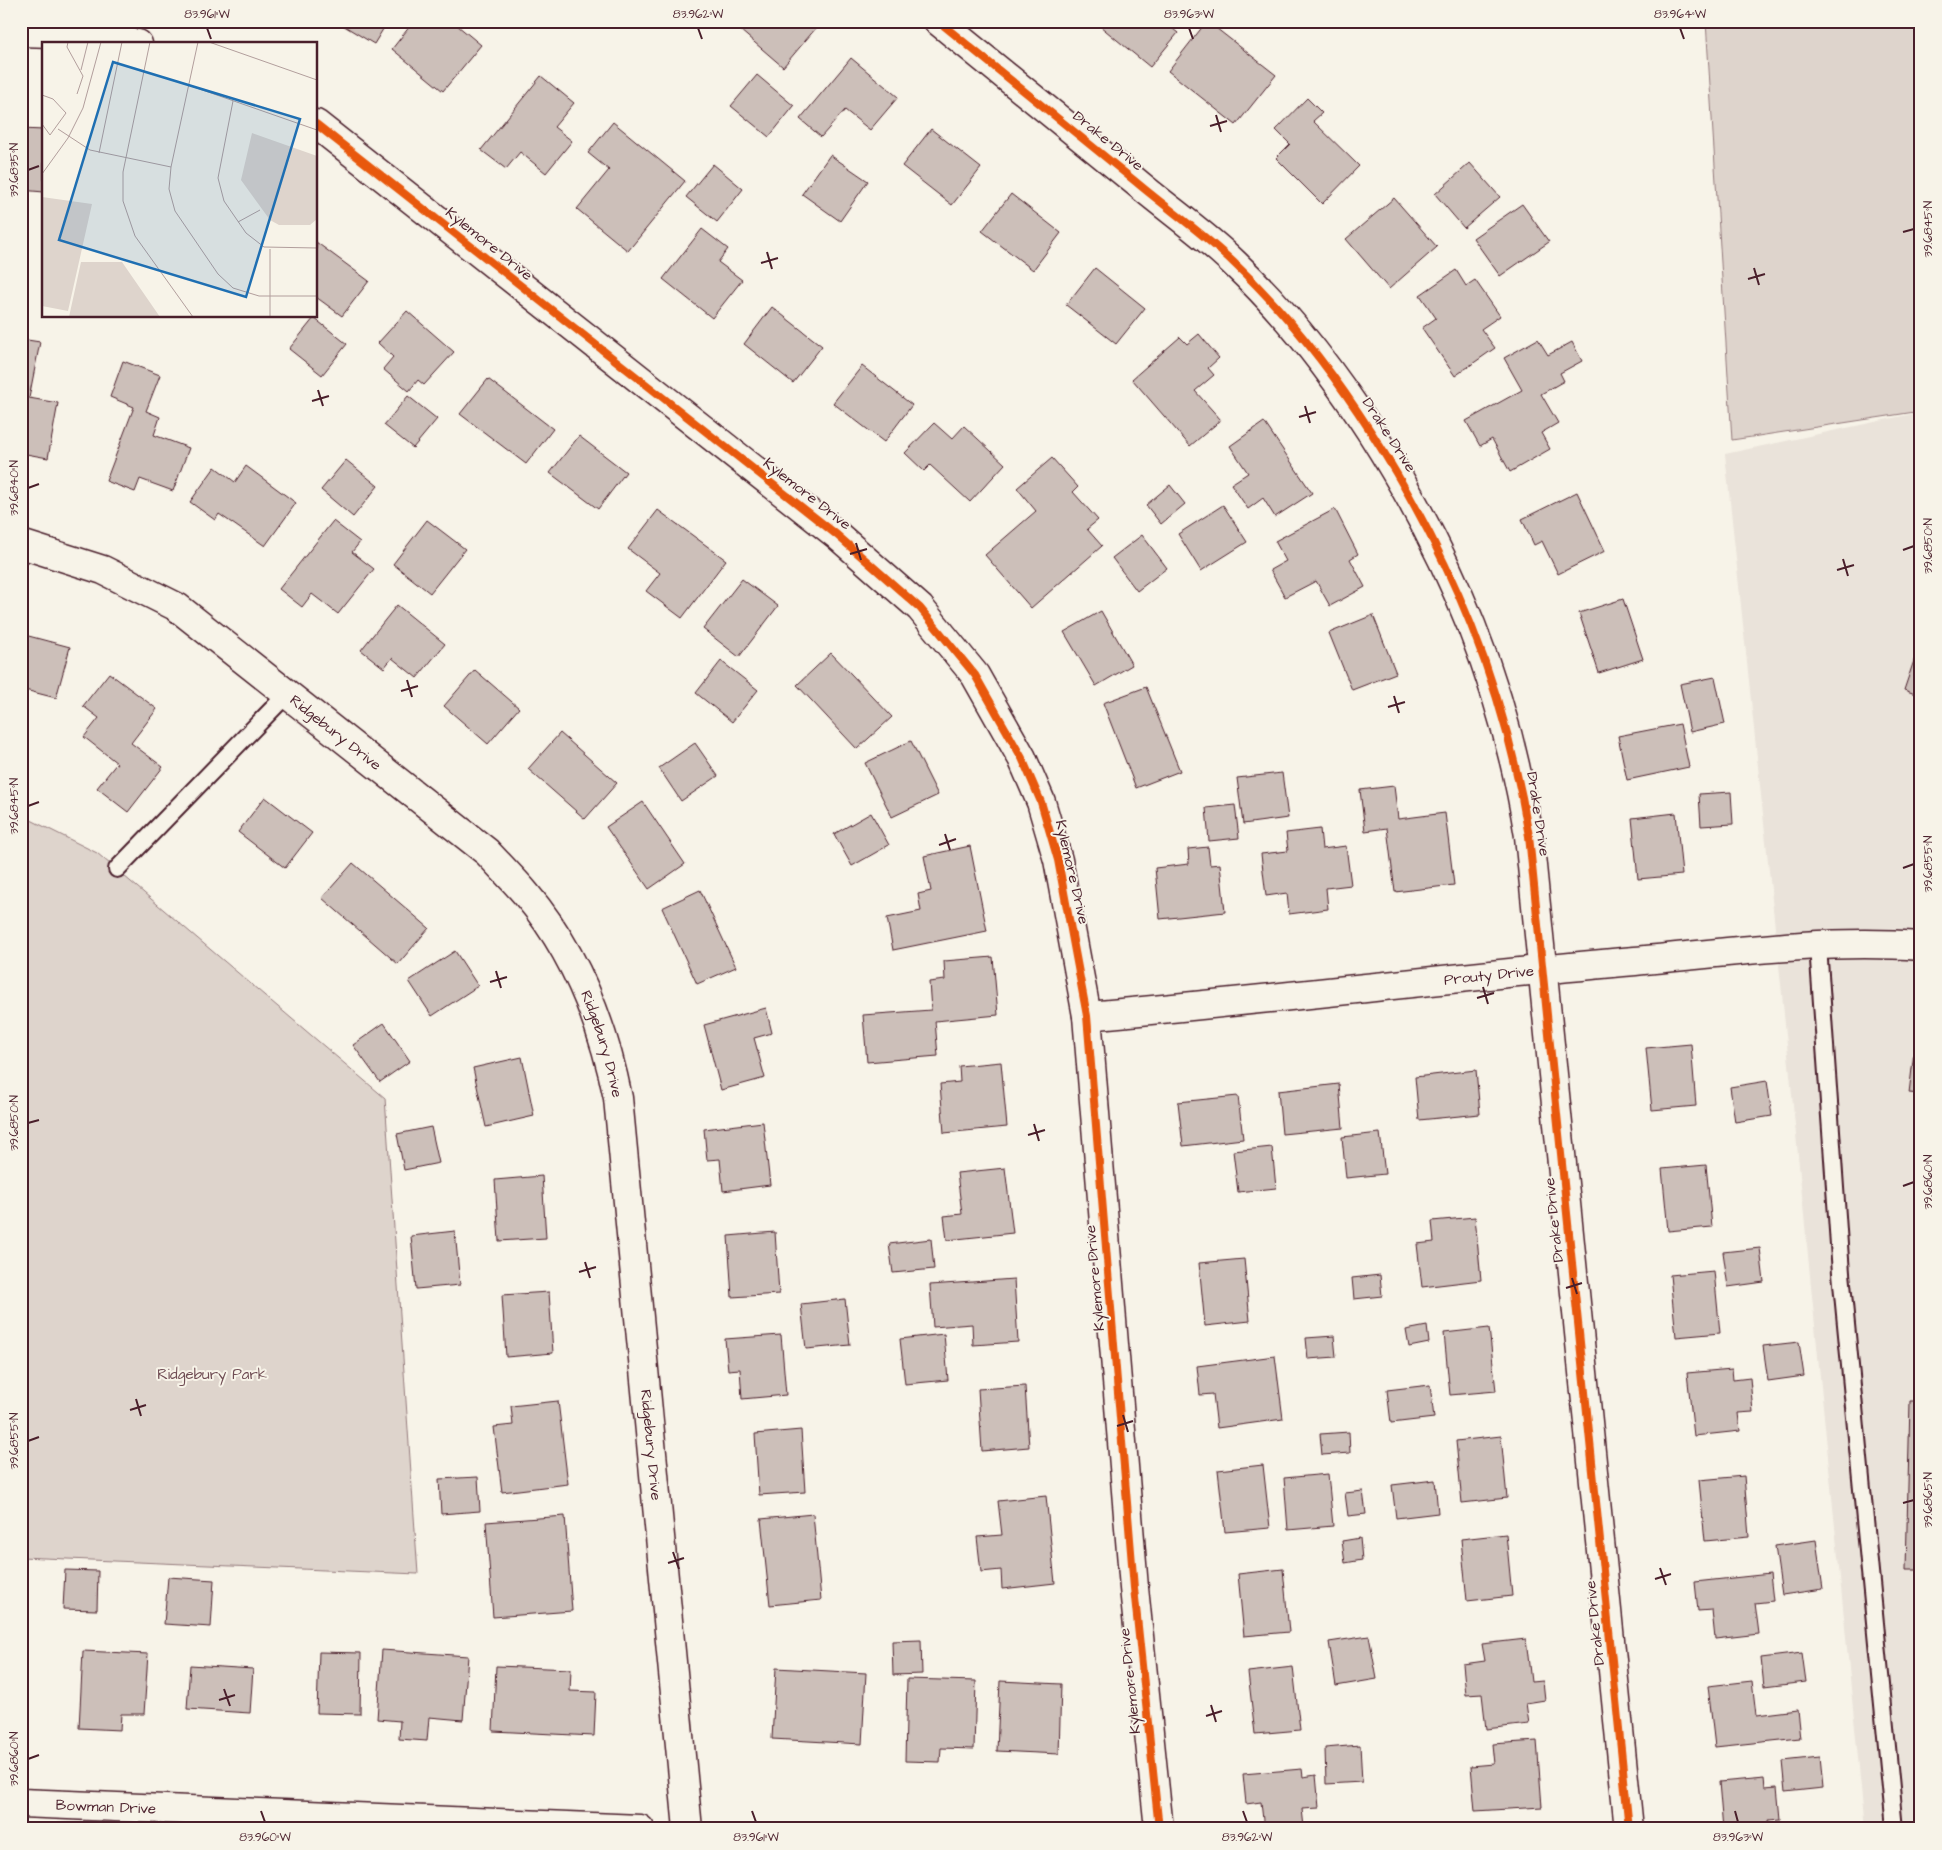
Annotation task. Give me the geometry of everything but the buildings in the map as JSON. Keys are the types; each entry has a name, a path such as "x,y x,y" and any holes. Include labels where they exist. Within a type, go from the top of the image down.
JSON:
{"street":[{"name":"Drake Drive","path":"938,21 1233,262 1296,328 1351,401 1408,489 1448,568 1479,642 1505,721 1530,836 1629,1829"},
{"path":"21,32 82,34 127,42"},
{"name":"Kylemore Drive","path":"318,126 837,535 920,608 946,637 975,675 1000,715 1022,758 1041,802 1058,860 1087,1016 1133,1578 1159,1829"},
{"name":"Ridgebury Drive","path":"21,544 103,570 177,607 487,852 527,895 560,942 578,974 596,1014 609,1055 618,1098 688,1829"},
{"name":"Prouty Drive","path":"1087,1016 1542,969 1818,946 1921,946"},
{"name":"Bowman Drive","path":"21,1803 640,1829"}],"lane":[{"path":"117,869 287,694"},
{"path":"1818,946 1841,1274 1896,1829"}],"shaded area":[{"path":"1921,412 1921,1829 1865,1829 1782,994 1725,454"}],"green space":[{"path":"1706,21 1921,21 1921,411 1732,440"},
{"name":"Ridgebury Park","path":"21,815 97,853 385,1098 418,1574 21,1557"}],"cycle path":[{"path":"938,21 1210,241 1253,281 1290,322 1340,387 1371,432 1400,480 1450,576 1471,626 1490,676 1506,728 1519,781 1529,836 1629,1829"},
{"path":"318,126 837,535 920,608 975,675 1022,758 1041,802 1058,860 1087,1016 1134,1588 1159,1829"}]}
